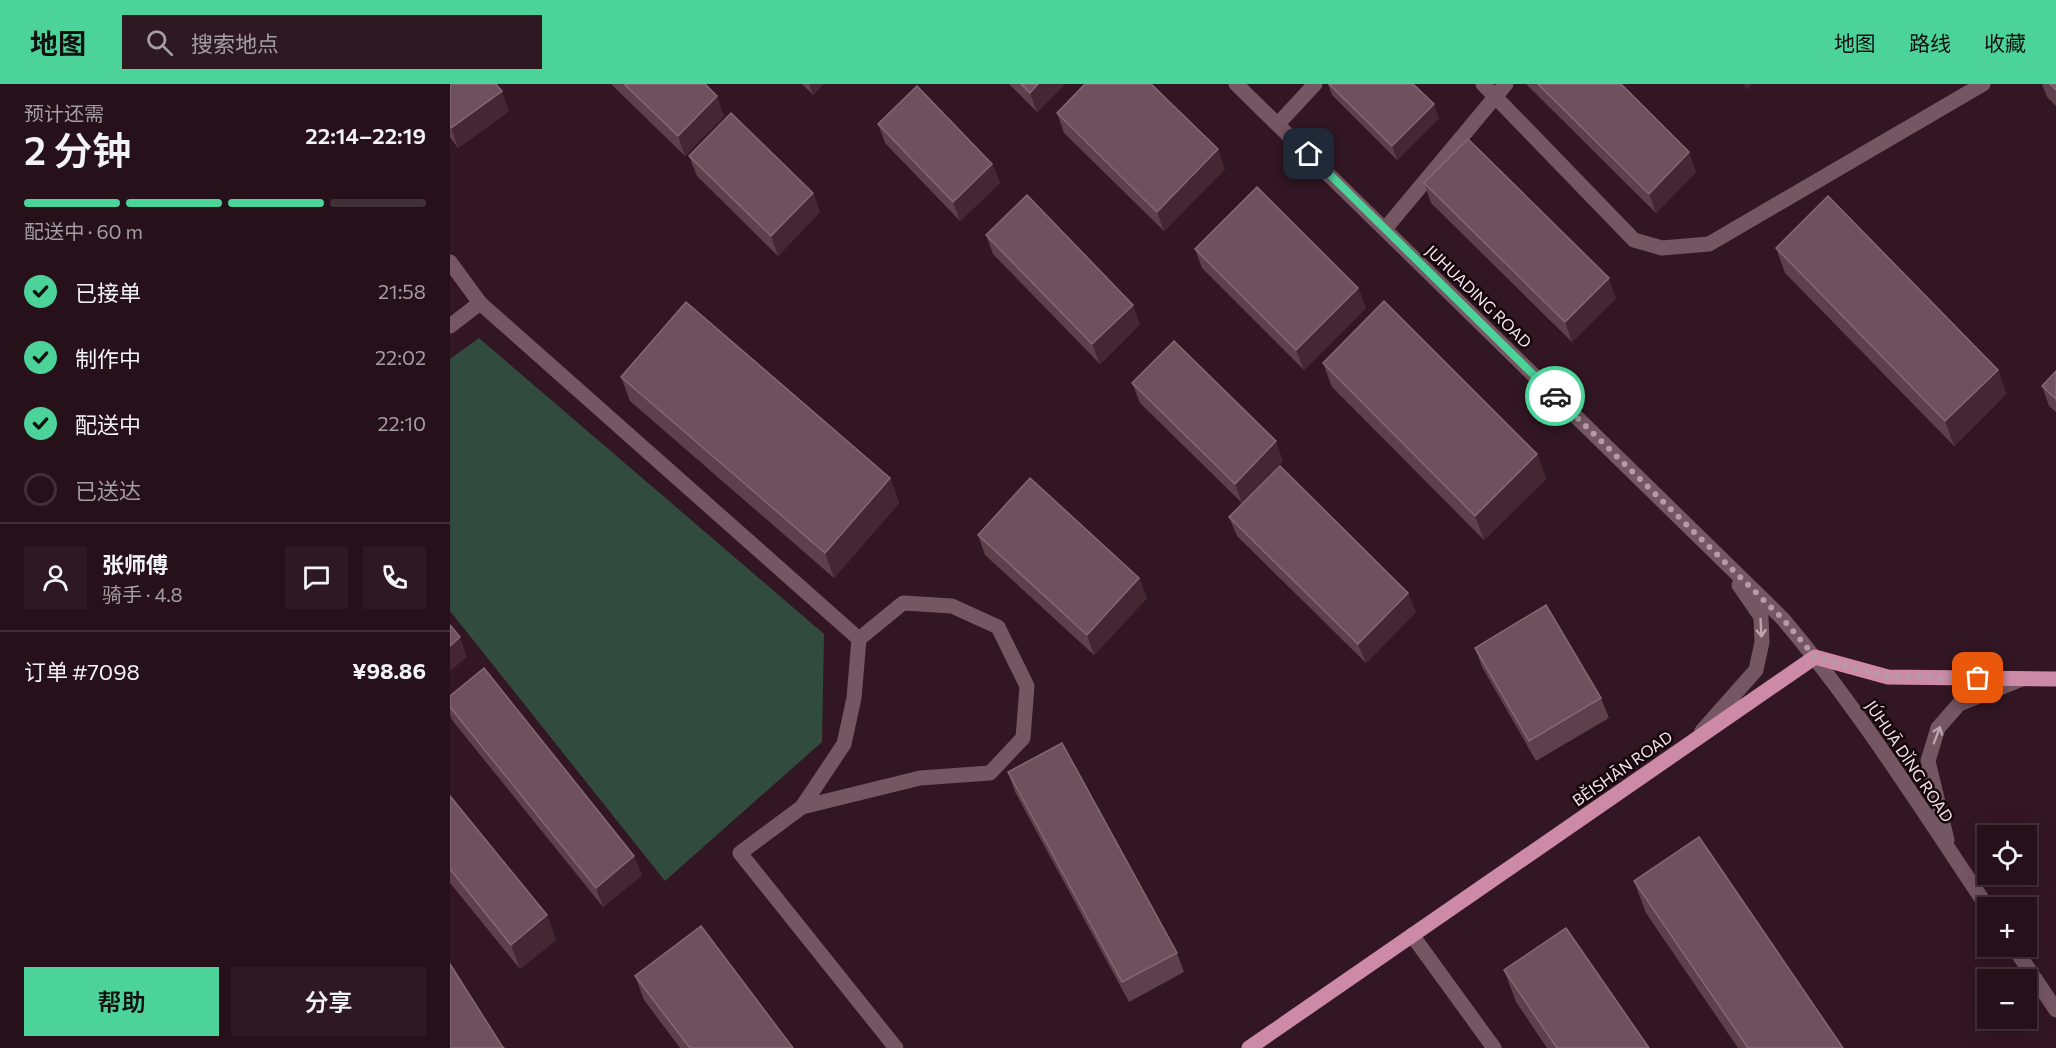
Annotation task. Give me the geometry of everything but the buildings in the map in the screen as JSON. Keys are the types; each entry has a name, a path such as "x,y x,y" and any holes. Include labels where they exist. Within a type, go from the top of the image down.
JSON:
{"main road":[{"path":"1815,657 1888,677 2056,679"},
{"name":"BĚISHĀN ROAD","path":"1249,1048 1815,657"}],"street":[{"name":"JUHUADING ROAD","path":"1236,84 1723,560"},
{"path":"1278,124 1315,84"},
{"path":"1483,84 1634,240 1662,248 1709,244 1983,84"},
{"path":"1385,229 1506,84"},
{"path":"450,262 480,303 859,639"},
{"path":"450,326 480,303"},
{"path":"1694,741 1756,670 1762,642 1761,617 1723,560"},
{"name":"JÚHUĀ DǏNG ROAD","path":"1723,560 1783,619 1815,657 1858,716 1981,897"},
{"path":"802,807 920,778 990,772 1023,738 1027,686 998,627 952,606 903,603 859,639 854,698 844,744 802,807 740,853 896,1048"},
{"path":"1950,852 1928,761 1938,728 1959,704 2023,679"},
{"path":"1412,935 1494,1048"},
{"path":"2020,957 2056,1010"}],"green space":[{"path":"479,338 824,634 822,742 665,881 450,611 450,359"}],"way so far":[{"path":"1555,396 1783,619 1815,657 1888,677 1978,678"}],"route":[{"path":"1309,154 1555,396"}]}
